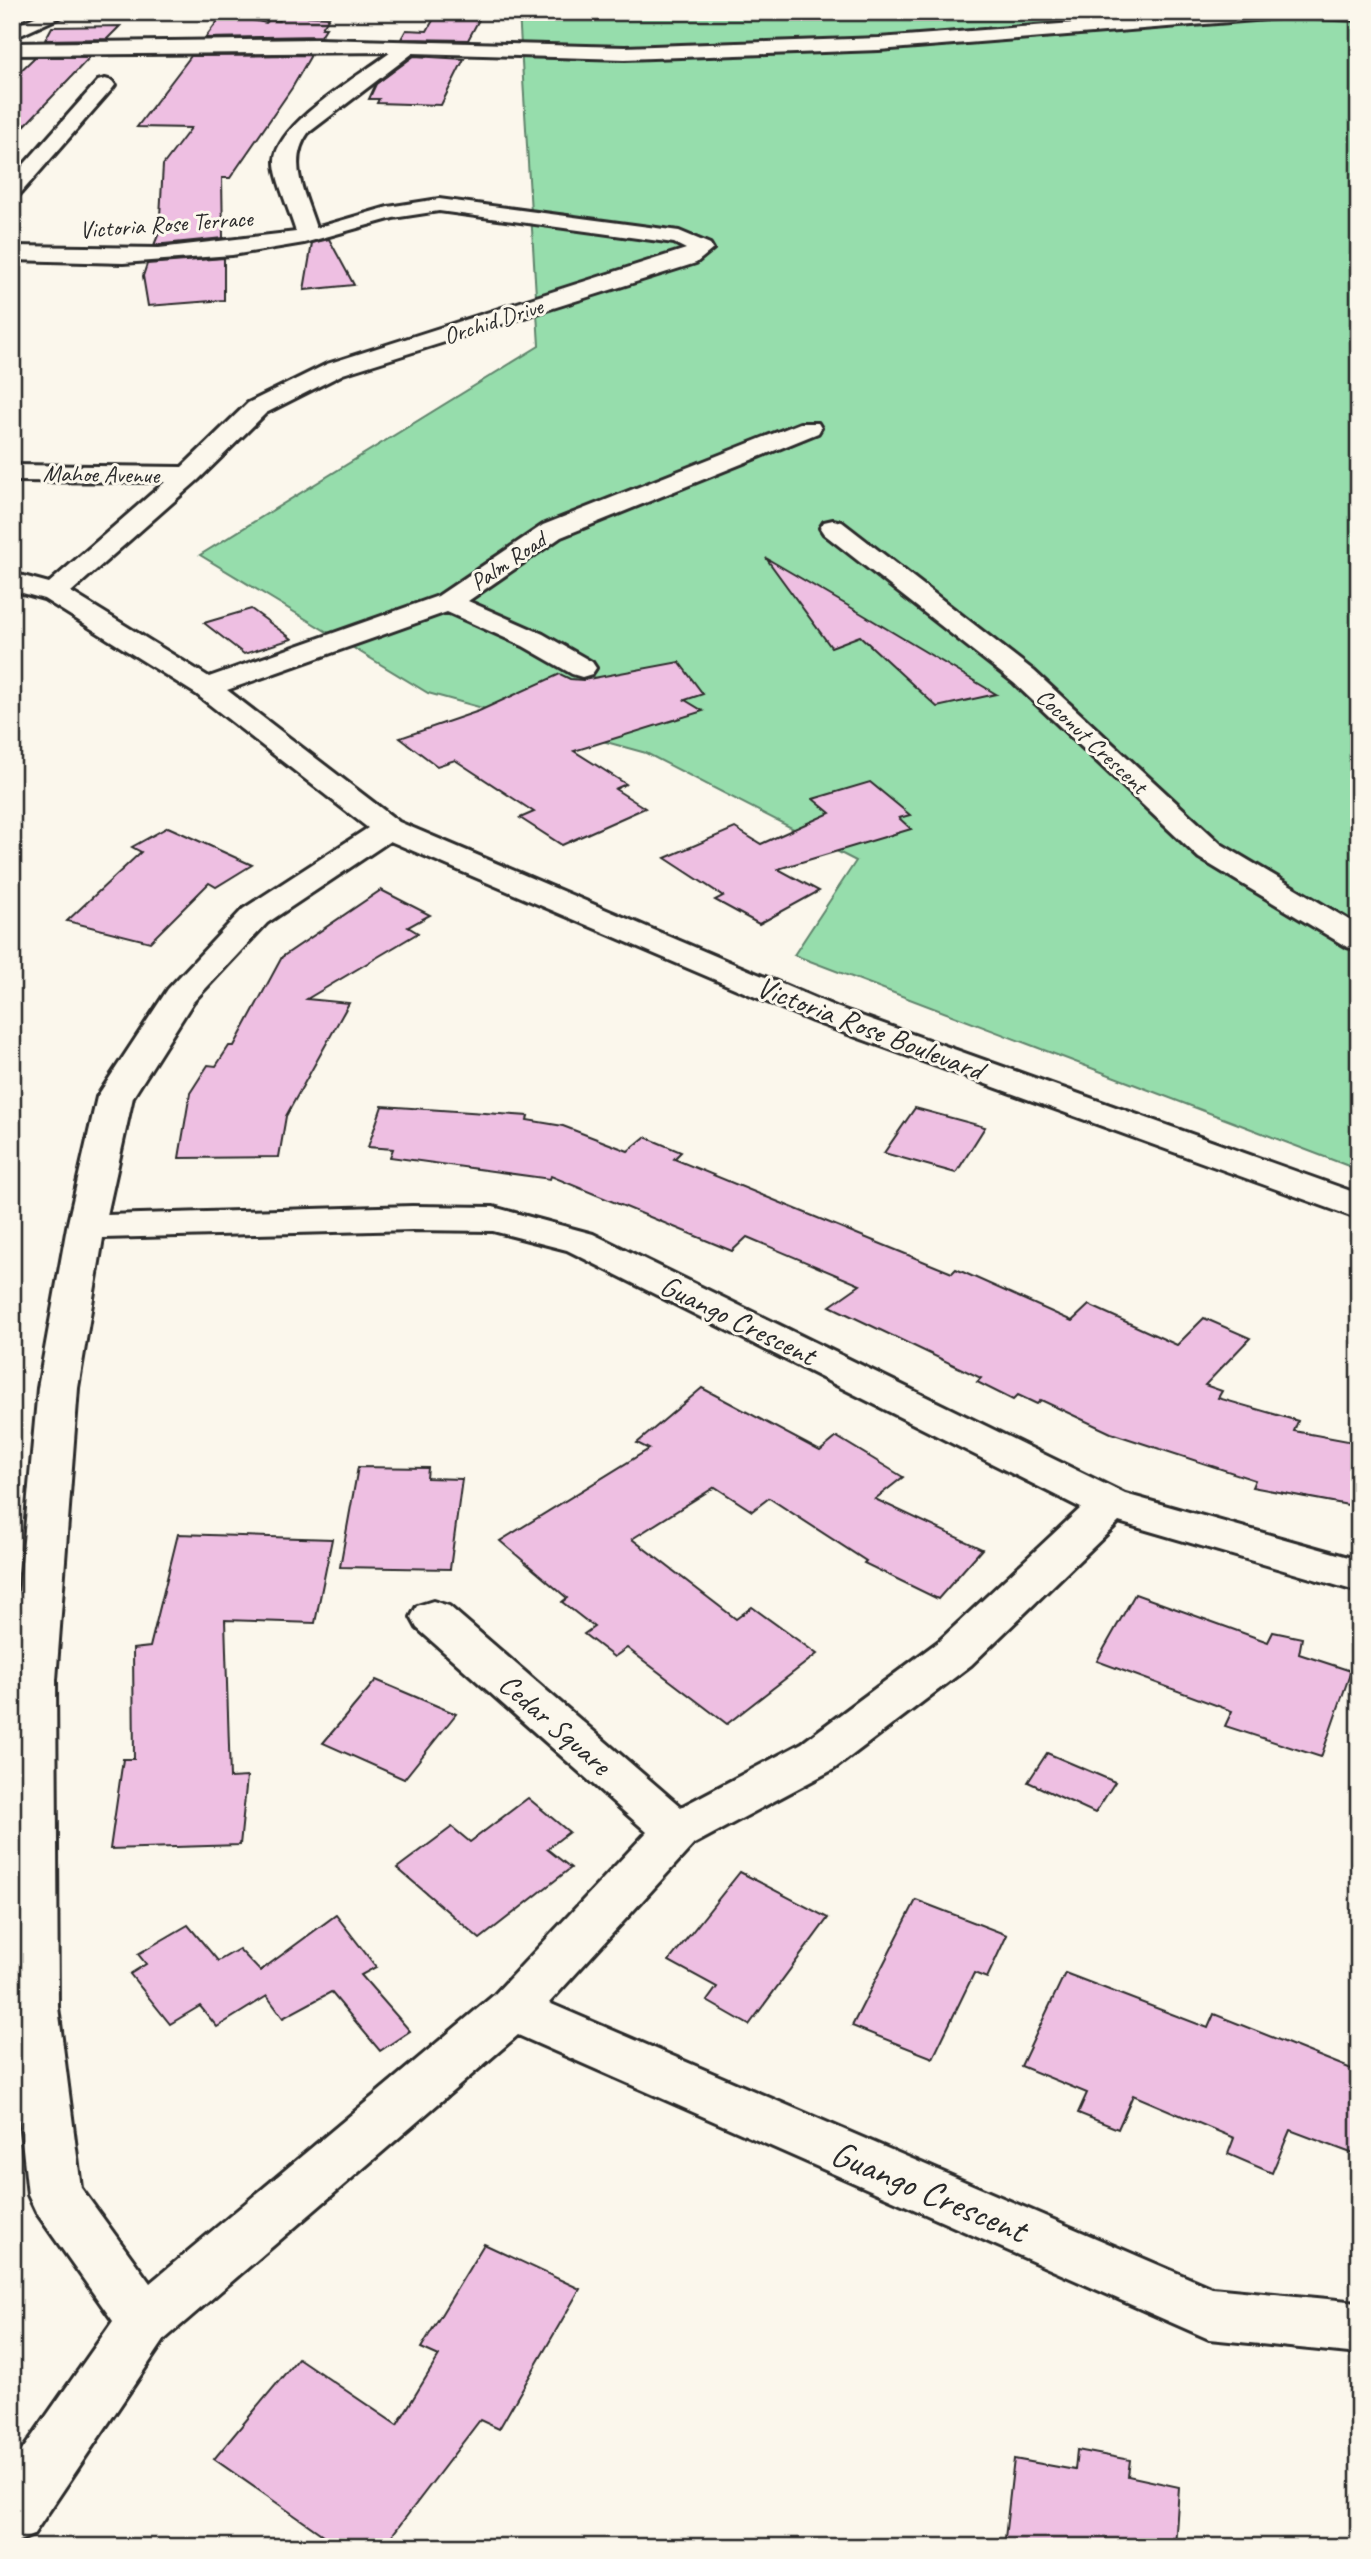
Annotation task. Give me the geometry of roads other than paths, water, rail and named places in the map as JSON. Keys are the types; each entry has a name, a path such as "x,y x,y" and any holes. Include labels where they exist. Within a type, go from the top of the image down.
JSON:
{"street":[{"path":"12,34 62,12"},
{"path":"12,49 411,46 625,53 866,45 1291,12 1359,15"},
{"path":"308,236 285,163 289,145 301,129 411,46"},
{"path":"12,191 105,85"},
{"name":"Orchid Drive","path":"54,593 189,475 257,408 335,369 675,262 702,249 678,237 439,205 402,208"},
{"name":"Victoria Rose Terrace","path":"12,253 62,257 199,254 308,236 402,208"},
{"name":"Palm Road","path":"206,688 448,602 552,531 809,428"},
{"name":"Mahoe Avenue","path":"12,473 189,475"},
{"name":"Coconut Crescent","path":"833,528 1024,677 1210,851 1359,940"},
{"path":"12,581 54,593"},
{"name":"Victoria Rose Boulevard","path":"54,593 206,688 388,829 824,1014 1359,1206"},
{"path":"448,602 533,640 582,668"},
{"path":"145,2321 55,2195 33,2007 23,1681 58,1388 86,1227 115,1097 180,996 256,916 388,829"},
{"name":"Guango Crescent","path":"86,1227 412,1218 492,1219 580,1242 1111,1505 1359,1576"},
{"path":"12,2515 145,2321 512,2010 677,1831 818,1756 955,1653 1111,1505"},
{"name":"Cedar Square","path":"433,1616 677,1831"},
{"name":"Guango Crescent","path":"512,2010 1209,2313 1359,2328"}]}
